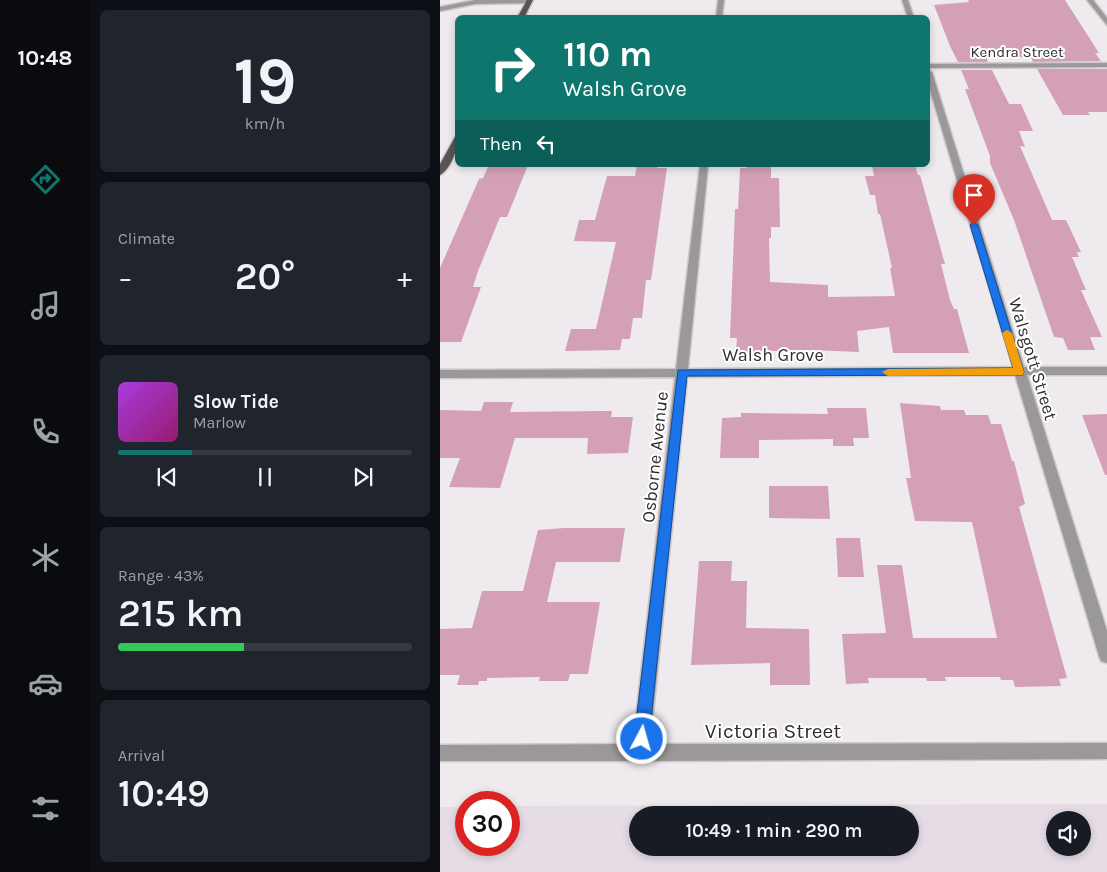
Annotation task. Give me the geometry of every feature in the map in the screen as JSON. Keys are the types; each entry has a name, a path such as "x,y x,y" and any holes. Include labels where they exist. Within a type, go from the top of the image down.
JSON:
{"main road":[{"path":"522,15 528,2"},
{"path":"440,172 455,144"}],"street":[{"path":"719,15 721,0"},
{"path":"905,0 910,15"},
{"path":"1090,0 1107,23"},
{"path":"442,1 450,7"},
{"path":"440,9 528,2"},
{"name":"Kendra Street","path":"930,66 1107,65"},
{"name":"Walsgott Street","path":"930,79 1107,656"},
{"name":"Osborne Avenue","path":"640,754 704,167"},
{"name":"Walsh Grove","path":"440,374 1107,371"},
{"name":"Victoria Street","path":"440,753 640,754 1107,751"}],"shaded area":[{"path":"1107,804 1107,872 440,872 440,807 455,807 455,856 520,856 520,806"}],"building":[{"path":"968,0 1065,0 1099,53 1095,53 1101,61 1033,62 1031,57 986,57 988,62 958,62 934,5 969,2"},
{"path":"1037,69 1107,69 1107,112 1088,112 1090,115 1063,115"},
{"path":"961,70 992,70 1009,104 1021,104 1033,131 1019,131 1025,147 1020,146 1052,220 1066,220 1081,252 1077,252 1079,257 1072,257 1086,290 1081,290 1102,337 1090,337 1095,350 1068,350 1063,338 1054,337 1014,220 990,163 990,156 965,89 969,89"},
{"path":"488,167 527,167 507,217 500,217 478,271 473,287 481,287 461,342 440,342 440,268 479,179 483,178"},
{"path":"637,167 667,168 651,280 646,280 642,318 633,318 630,339 622,339 620,350 565,351 571,329 596,329 616,242 574,241 579,220 595,220 607,176 635,176"},
{"path":"771,167 771,178 779,178 780,227 771,227 771,238 769,238 770,282 828,285 828,297 895,296 890,268 892,268 880,214 878,214 875,195 870,195 865,176 874,176 872,167 916,167 918,175 920,175 945,264 941,264 950,300 954,309 957,309 969,353 893,353 889,327 857,331 859,352 809,350 736,352 737,338 730,338 735,209 738,209 740,168"},
{"path":"484,402 513,402 510,412 612,411 611,417 633,417 628,453 587,454 588,438 515,438 500,488 449,487 460,458 440,458 440,410 481,411"},
{"path":"900,403 940,406 941,410 964,410 966,415 988,415 991,424 1001,424 1012,461 1014,461 1025,504 1019,507 1067,678 1059,679 1061,686 1015,687 1013,680 1001,680 1000,677 945,677 946,681 927,681 926,678 868,678 869,683 846,684 842,634 886,633 877,565 902,565 913,638 997,638 972,522 915,521 906,478 911,478"},
{"path":"827,408 866,408 869,438 853,438 854,446 833,446 833,439 759,440 759,458 720,458 722,418 741,417 741,413 828,414"},
{"path":"1107,414 1107,475 1105,475 1082,415"},
{"path":"769,486 828,486 830,519 769,518"},
{"path":"625,528 620,562 556,562 547,602 600,602 588,674 570,674 568,681 539,681 540,677 487,678 487,681 479,681 478,685 457,685 460,675 440,675 440,629 472,628 482,591 523,591 538,530"},
{"path":"836,538 860,538 864,577 838,577"},
{"path":"699,561 732,561 731,581 747,581 746,628 809,629 810,685 770,685 770,663 691,665"}],"slow traffic":[{"path":"888,372 1019,372 1007,333"}],"route":[{"path":"642,739 682,373 1019,372 974,225"}]}
